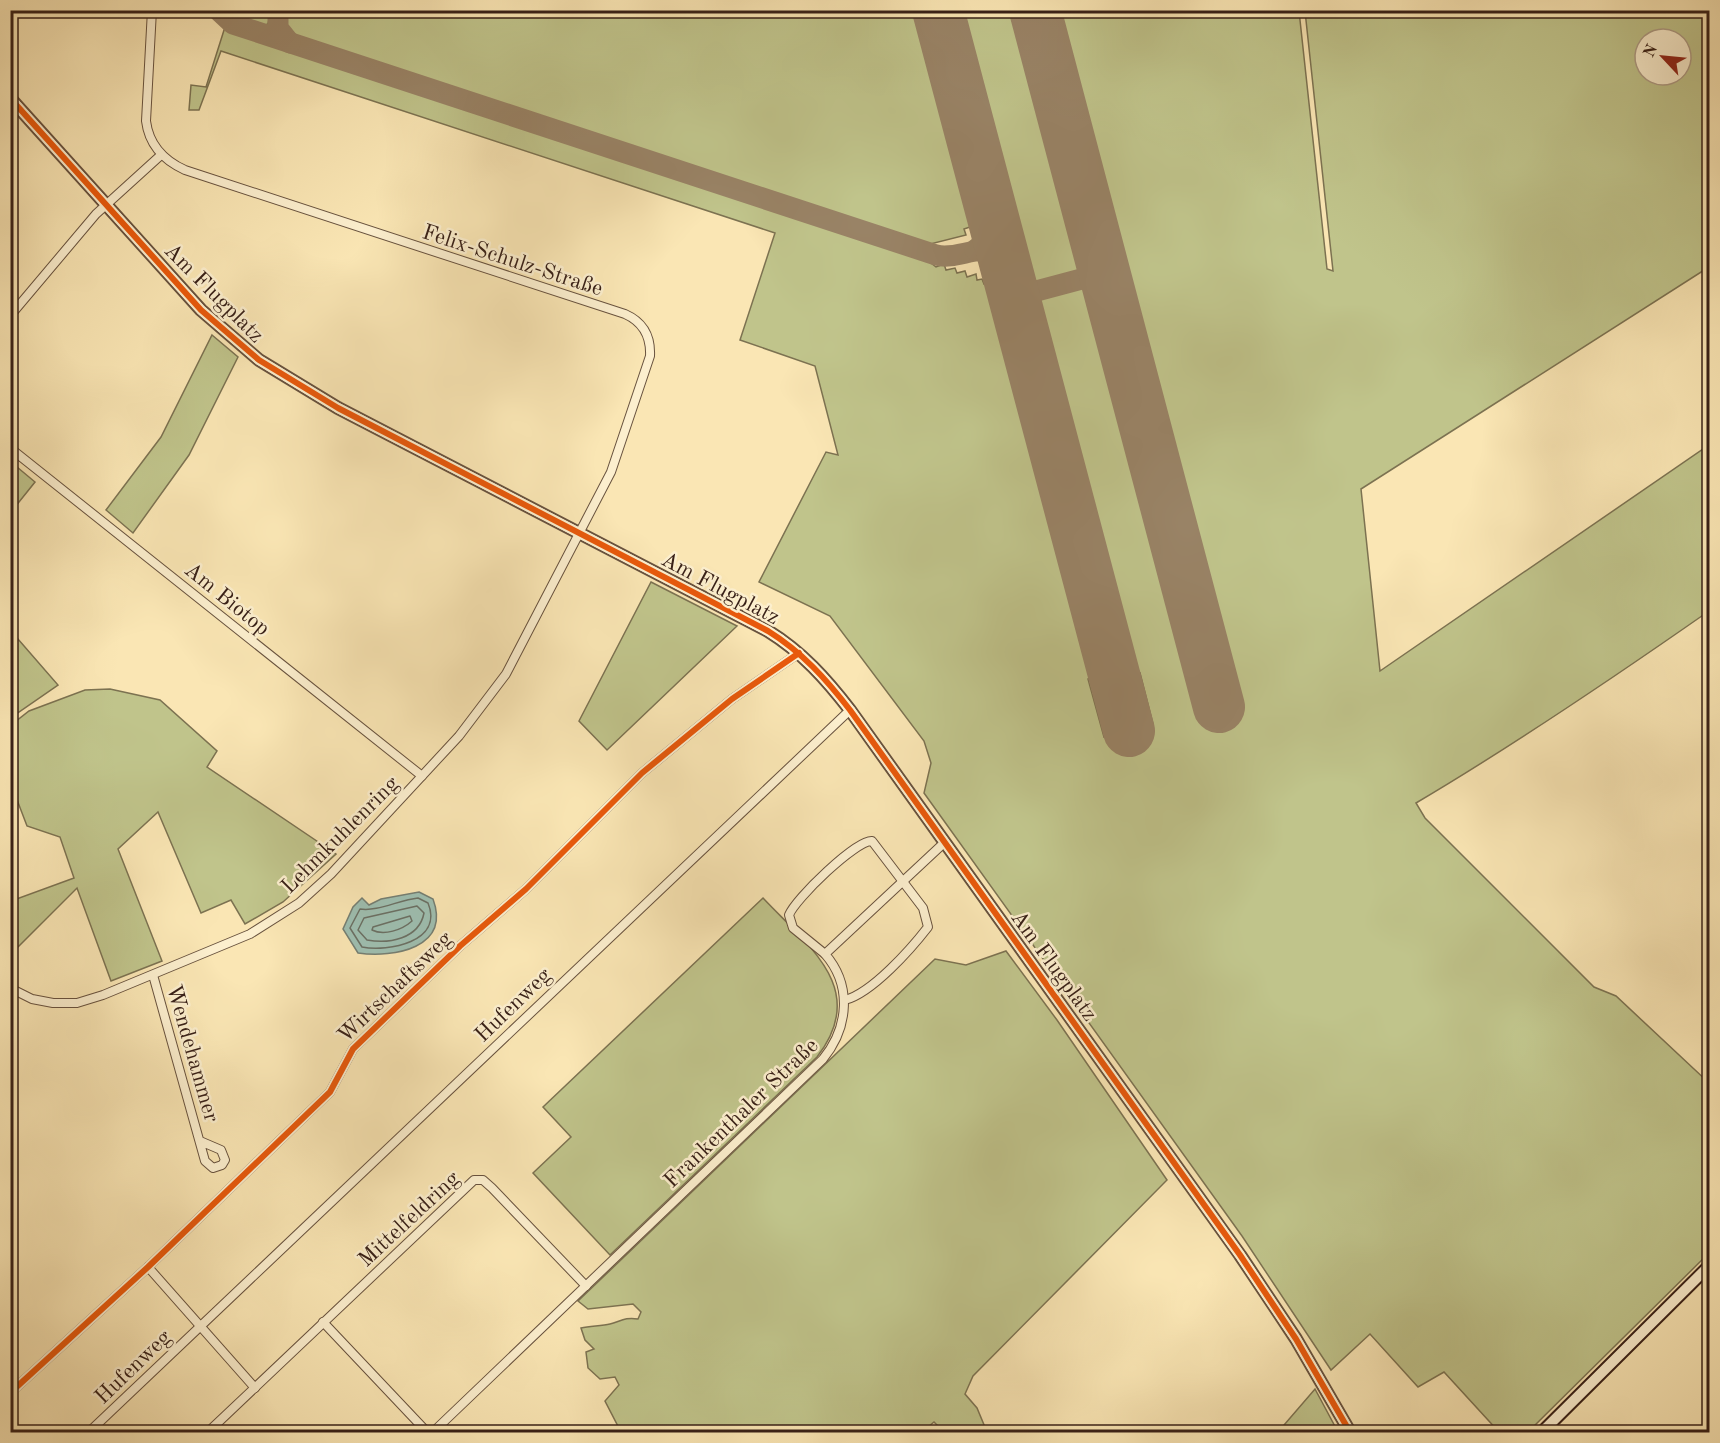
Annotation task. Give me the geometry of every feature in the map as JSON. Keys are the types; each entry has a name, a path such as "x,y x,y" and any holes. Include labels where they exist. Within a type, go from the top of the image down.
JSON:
{"street":[{"path":"10,316 105,204 161,155 150,139 146,121 152,10"},
{"name":"Am Flugplatz","path":"10,98 201,310 267,366 319,398 768,631 799,653 828,681 1246,1264 1318,1375 1350,1432"},
{"name":"Felix-Schulz-Straße","path":"161,155 185,170 625,314 640,324 650,342 648,365 618,456 579,533"},
{"name":"Am Biotop","path":"10,448 422,776"},
{"name":"Lehmkuhlenring","path":"10,988 42,1002 77,1003 238,940 299,903 345,861 495,692 579,533"},
{"name":"Wirtschaftsweg","path":"10,1393 148,1267 330,1092 353,1049 460,946 543,872 642,772 732,699 799,653"},
{"name":"Hufenweg","path":"89,1432 850,710"},
{"path":"845,1000 856,997 870,986 928,927 923,908 903,881 872,841 858,845 795,903 789,915 793,928 825,954 903,881 945,842"},
{"name":"Frankenthaler Straße","path":"586,1286 823,1059 839,1035 845,1000 839,975 825,954"},
{"name":"Wendehammer","path":"153,975 200,1141"},
{"name":"Mittelfeldring","path":"208,1432 474,1180 479,1179 492,1188 586,1286"},
{"path":"1542,1432 1710,1264"},
{"name":"Hufenweg","path":"148,1267 200,1326"},
{"path":"433,1432 586,1286"},
{"path":"323,1322 428,1432"},
{"path":"200,1326 255,1388"}],"green space":[{"path":"233,11 271,11 268,24 258,28 238,21 240,17 233,14"},
{"path":"284,11 921,11 976,219 972,221 973,226 964,229 966,235 930,244 930,247 298,39 286,27"},
{"path":"955,11 1299,11 1327,269 1333,271 1305,11 1709,11 1709,267 1361,489 1380,671 1709,445 1709,611 1564,710 1416,803 1425,818 1594,987 1616,996 1709,1083 1709,1253 1528,1432 1499,1432 1444,1372 1418,1387 1370,1334 1331,1370 1242,1236 924,793 931,763 924,741 830,616 759,582 826,452 838,455 815,366 740,340 775,233 221,51 199,110 189,110 191,85 206,87 225,27 932,260 931,263 936,267 944,264 946,270 955,268 957,273 965,271 967,277 976,274 977,280 982,279 984,284 988,283 990,289 994,287 1097,676 1088,679 1104,737 1153,724 1140,673 1131,675"},
{"path":"212,335 238,357 189,455 133,533 106,510 161,437"},
{"path":"11,462 35,482 11,512"},
{"path":"651,582 737,626 607,750 579,721"},
{"path":"11,631 58,685 12,717 11,725"},
{"path":"110,689 160,700 217,751 207,767 336,854 283,902 245,924 231,900 201,913 158,812 118,849 162,961 111,981 77,888 11,954 11,901 74,878 60,837 27,826 11,784 11,725 29,711 85,690"},
{"path":"763,898 814,951 827,970 835,989 837,1010 832,1033 817,1057 610,1255 533,1173 571,1137 543,1107"},
{"path":"1006,951 1057,1020 1167,1180 973,1376 965,1394 977,1408 987,1432 944,1432 934,1422 922,1432 621,1432 605,1401 619,1385 615,1377 600,1379 588,1368 586,1352 594,1349 585,1340 581,1328 607,1325 626,1319 638,1319 641,1312 633,1304 588,1309 578,1301 935,959 966,965"},
{"path":"1315,1389 1338,1432 1278,1432"}],"water":[{"path":"419,892 433,899 436,916 434,929 427,939 402,951 387,954 358,953 343,929 353,907 362,898 369,905 381,899"}],"taxiway":[{"path":"218,10 233,24 936,255 956,255 975,251 992,253 1000,258 1006,269"},
{"path":"278,10 278,28 290,43"},
{"path":"975,250 990,238 993,218"},
{"path":"1014,297 1104,273"}],"runway":[{"path":"938,10 1129,731"},
{"path":"1035,10 1219,707"}],"tram line":[{"path":"10,1386 19,1432"}],"cycle path":[{"path":"10,98 201,310 259,360 338,408 768,631 813,667 850,710 1240,1255 1296,1339 1350,1432"},
{"path":"10,1393 148,1267 330,1092 353,1049 460,946 526,889 642,773 732,699 799,653"}]}
